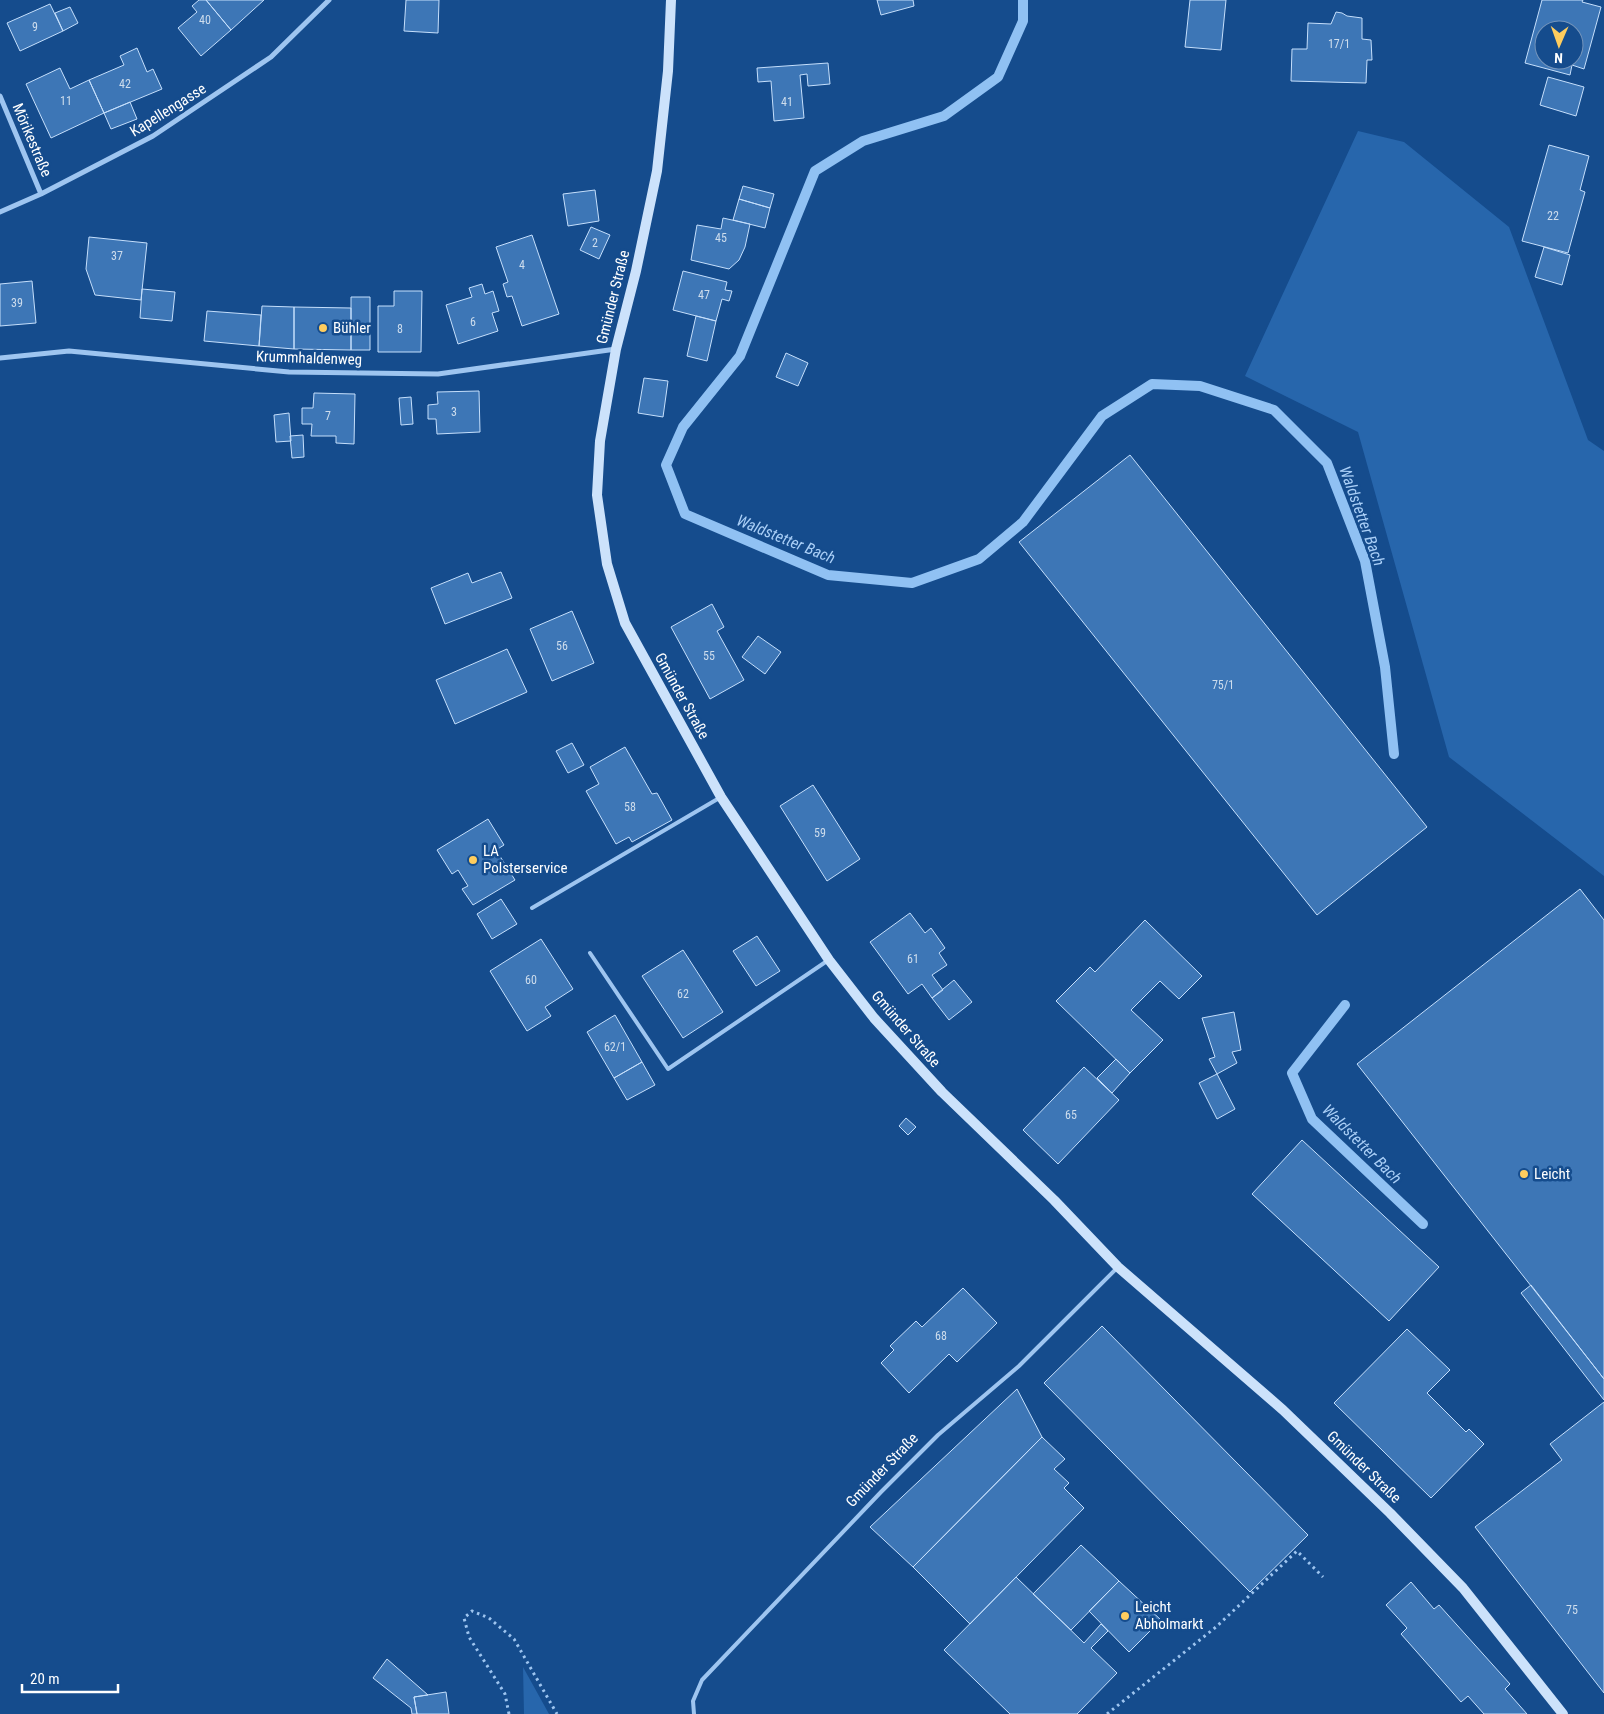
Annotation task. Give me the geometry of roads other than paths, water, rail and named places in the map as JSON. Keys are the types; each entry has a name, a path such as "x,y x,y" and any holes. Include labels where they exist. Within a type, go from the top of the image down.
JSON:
{"street":[{"name":"Kapellengasse","path":"0,212 41,194 154,136 271,57 329,0"},
{"name":"Gmünder Straße","path":"671,0 668,71 657,172 636,272 616,349 600,441 597,495 607,564 625,624 721,797 829,960 874,1018 942,1092 1054,1200 1118,1266 1283,1410 1390,1513 1463,1588 1563,1714"},
{"name":"Mörikestraße","path":"0,96 41,194"},
{"name":"Krummhaldenweg","path":"0,358 69,351 289,372 438,374 616,349"}],"lane":[{"path":"532,908 721,797"},
{"path":"590,953 668,1068 829,960"},
{"name":"Gmünder Straße","path":"694,1714 693,1701 702,1680 938,1434 1019,1366 1118,1266"}],"waterway":[{"name":"Waldstetter Bach","path":"1023,0 1023,21 998,77 944,116 863,141 815,171 740,356 683,427 666,465 685,514 828,575 912,583 979,559 1023,522 1102,416 1152,384 1200,386 1274,410 1327,463 1365,561 1385,667 1394,754"},
{"name":"Waldstetter Bach","path":"1345,1005 1292,1073 1312,1119 1423,1224"}],"place":[{"name":"Bühler","path":"323,328"},
{"name":"LA Polsterservice","path":"473,860"},
{"name":"Leicht","path":"1524,1174"},
{"name":"Leicht Abholmarkt","path":"1125,1616"}]}
